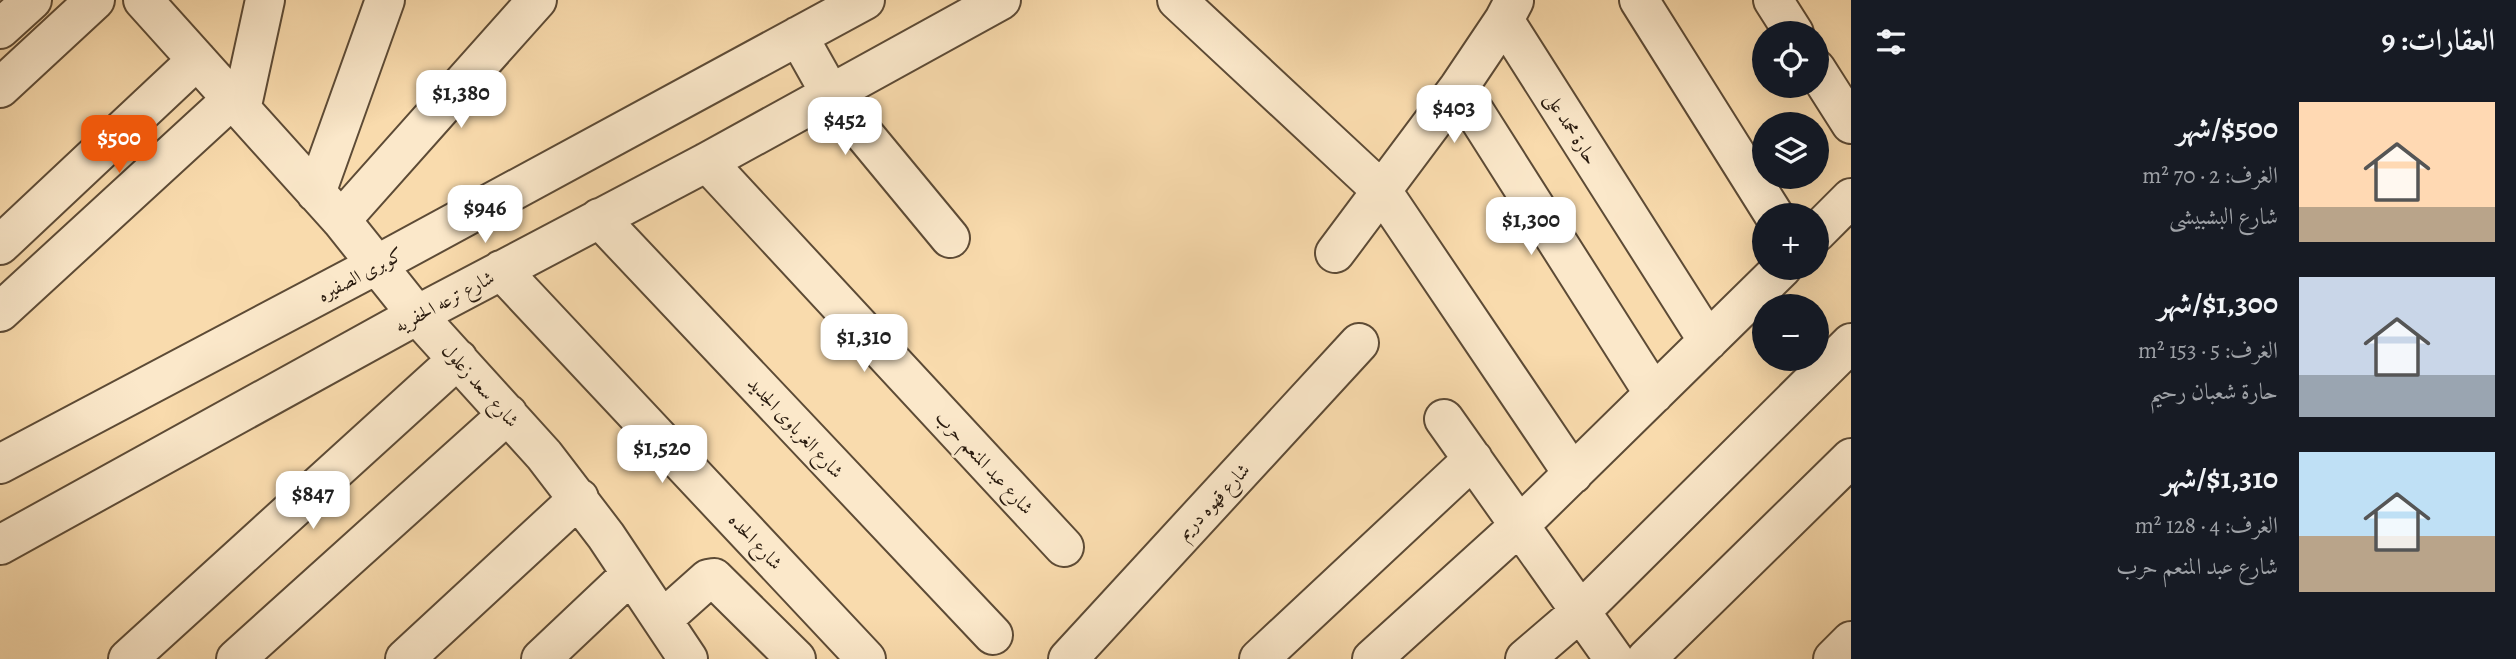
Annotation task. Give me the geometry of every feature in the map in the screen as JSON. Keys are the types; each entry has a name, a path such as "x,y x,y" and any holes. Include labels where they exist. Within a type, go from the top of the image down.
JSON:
{"street":[{"path":"0,29 32,0"},
{"path":"0,88 96,0"},
{"name":"شارع سعد زعلول","path":"143,0 184,32 237,104 341,220 417,315 508,414 579,498 688,659"},
{"path":"0,312 237,104 265,0"},
{"path":"316,193 385,0"},
{"path":"341,220 537,0"},
{"name":"كوبرى الصفيره","path":"6,451 377,264 865,0"},
{"name":"شارع ترعه الحفريه","path":"10,540 417,315 707,162 1002,0"},
{"path":"1177,0 1382,191 1573,474"},
{"path":"1639,0 1766,203"},
{"path":"1773,0 1786,21"},
{"path":"1335,253 1459,88 1509,10"},
{"name":"حارة محمد على","path":"1509,10 1708,341"},
{"path":"0,245 184,32"},
{"path":"798,36 830,93 950,238"},
{"path":"1459,88 1654,394"},
{"path":"1829,89 1851,124"},
{"name":"شارع عبد المنعم حرب","path":"707,162 1064,547"},
{"path":"1829,220 1851,198"},
{"name":"شارع الغرباوى الجديد","path":"599,218 993,635"},
{"name":"شارع الحده","path":"502,270 866,659"},
{"path":"1372,659 1520,525 1770,280"},
{"name":"شارع قهوه دريم","path":"1068,659 1359,343"},
{"path":"1525,659 1581,611 1851,343"},
{"path":"128,659 458,359"},
{"path":"236,659 508,414"},
{"path":"1444,419 1614,659"},
{"path":"1646,659 1851,458"},
{"path":"1259,659 1472,459"},
{"path":"405,659 579,498"},
{"path":"0,573 10,540"},
{"path":"541,659 631,574"},
{"path":"662,620 708,579 715,578 796,659"},
{"path":"1833,659 1851,641"}]}
